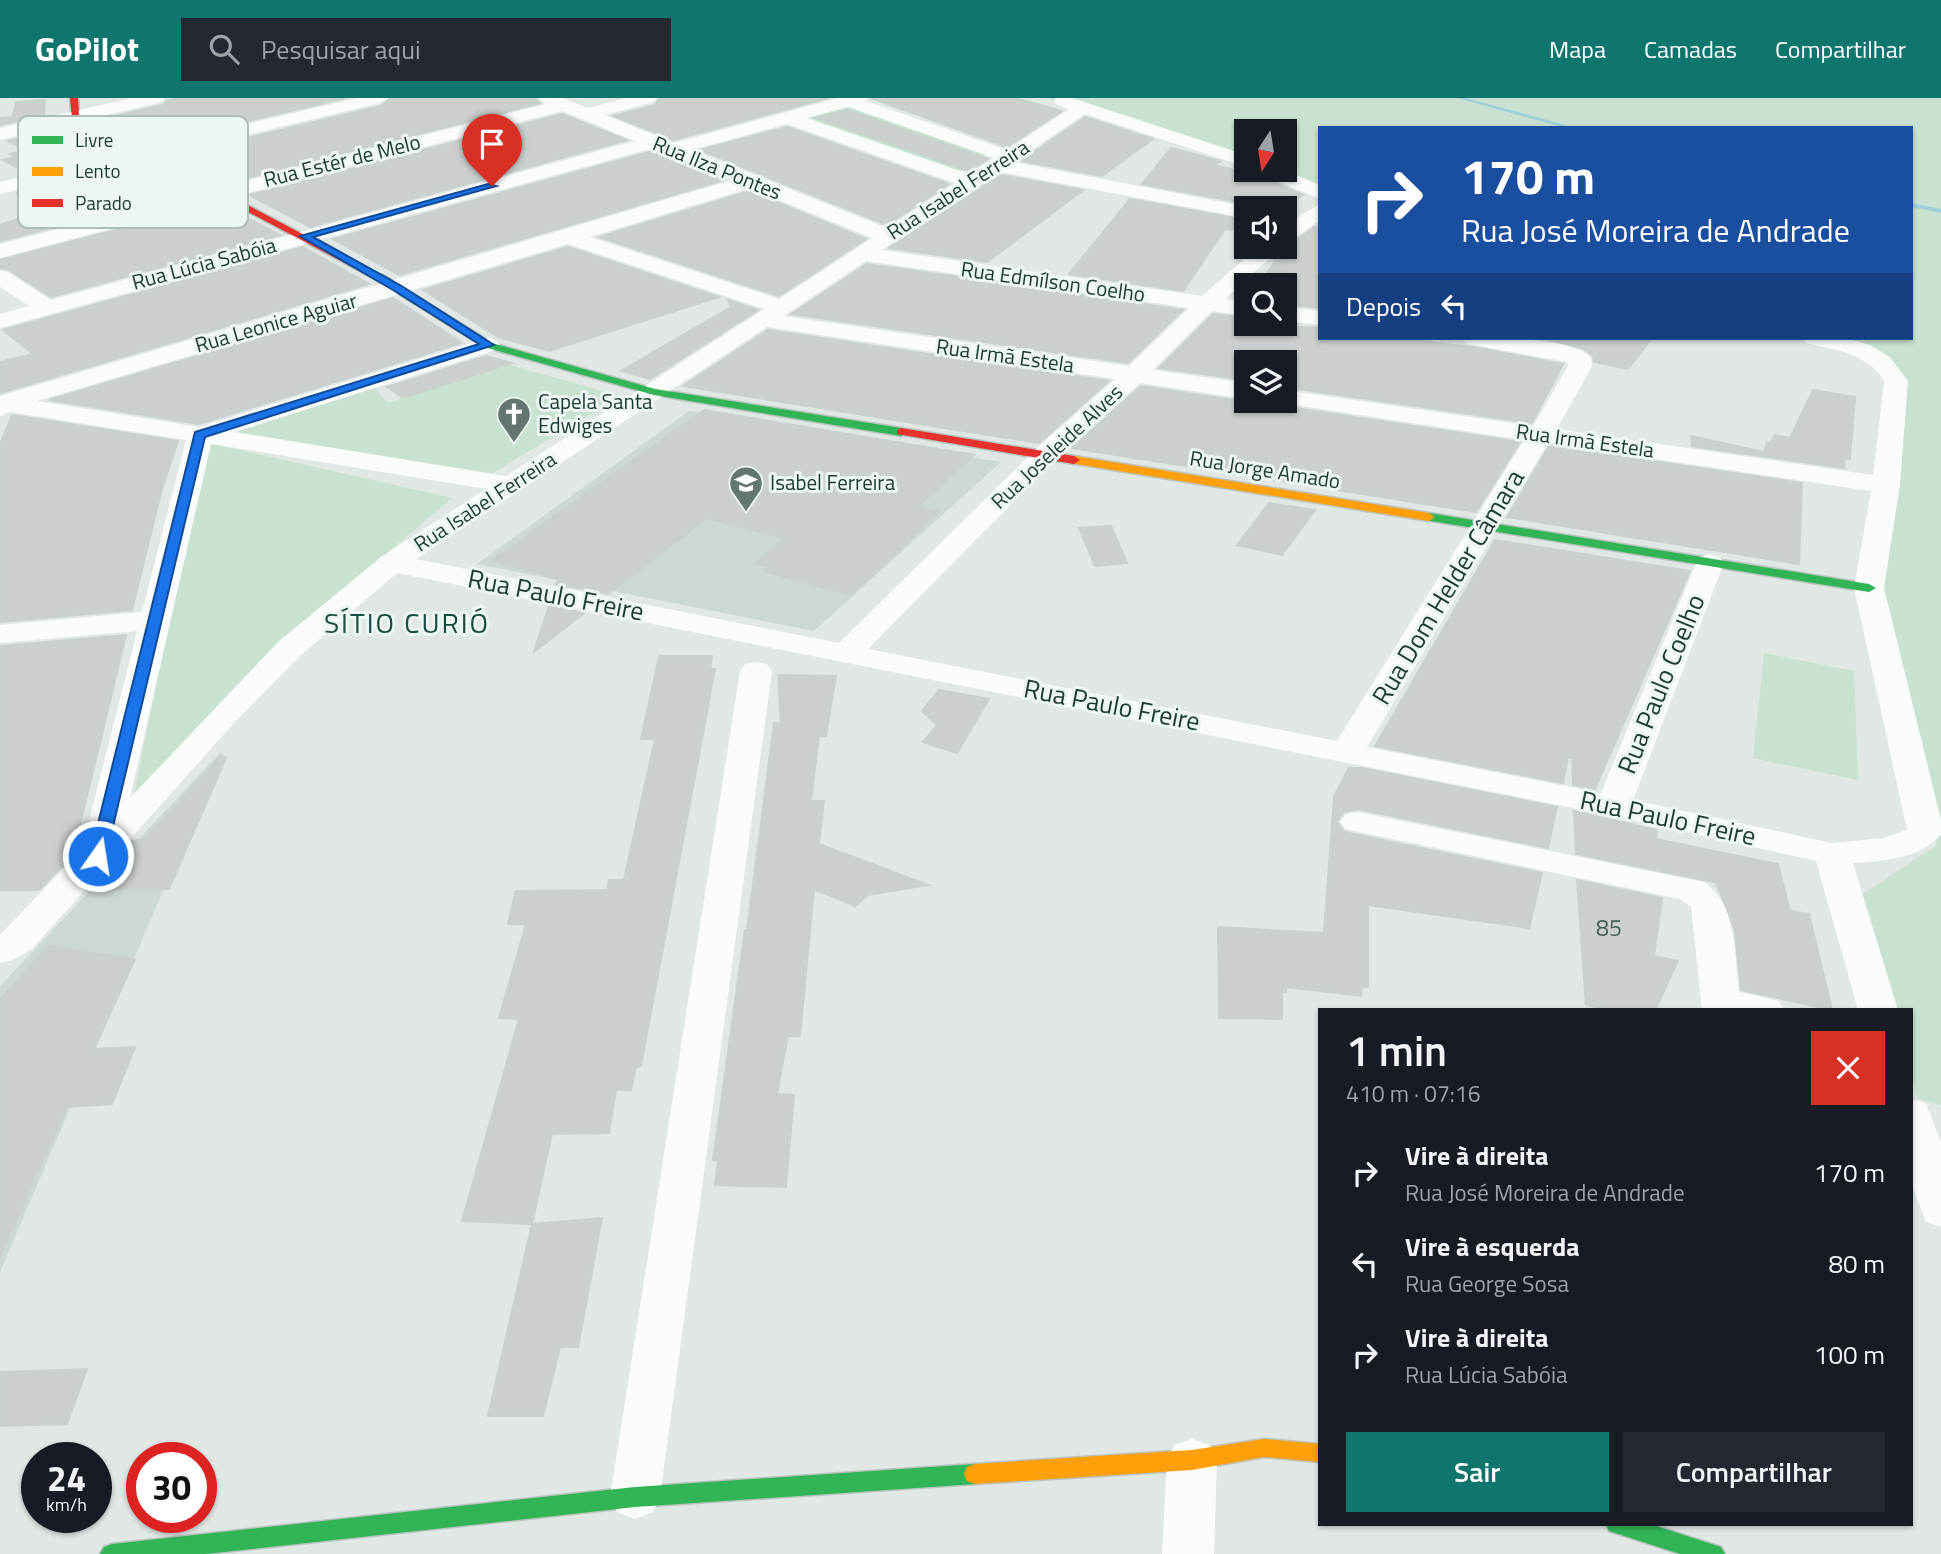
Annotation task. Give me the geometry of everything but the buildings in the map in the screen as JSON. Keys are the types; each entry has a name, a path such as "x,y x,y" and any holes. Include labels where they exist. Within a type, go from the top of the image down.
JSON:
{"street":[{"path":"12,113 156,98"},
{"path":"248,129 380,98"},
{"path":"586,114 648,98"},
{"path":"1055,98 1234,157"},
{"path":"854,99 1002,161 1234,209"},
{"name":"Rua Lúcia Sabóia","path":"0,321 305,236 661,146 789,118 854,99"},
{"name":"Rua Ilza Pontes","path":"555,101 887,236"},
{"name":"Rua Estér de Melo","path":"248,185 555,101"},
{"path":"49,116 74,107"},
{"name":"Rua Isabel Ferreira","path":"0,951 19,940 224,715 289,649 391,563 654,393 1084,107"},
{"path":"789,118 971,182"},
{"path":"0,134 18,127"},
{"name":"Rua Leonice Aguiar","path":"1,405 751,181"},
{"path":"1295,182 1318,192"},
{"path":"0,188 18,184"},
{"name":"Rua Jorge Amado","path":"248,208 305,236 397,288 488,345 654,393 1869,588"},
{"path":"1297,222 1318,211"},
{"path":"608,224 777,310"},
{"name":"Rua Estér de Melo","path":"0,251 86,228"},
{"path":"568,237 777,310"},
{"name":"Rua Edmílson Coelho","path":"861,254 1234,308"},
{"name":"Rua Joseleide Alves","path":"846,652 1045,455 1134,375 1206,304 1258,259"},
{"path":"0,277 47,307"},
{"name":"Rua Irmã Estela","path":"777,310 1134,375 1234,389"},
{"path":"1297,315 1318,318"},
{"name":"Rua Dom Helder Câmara","path":"1347,752 1580,366 1579,358 1573,355 1508,340"},
{"path":"1821,340 1871,354 1886,365 1896,381 1885,485 1869,588"},
{"path":"200,435 488,345"},
{"name":"Rua Irmã Estela","path":"1297,399 1885,485"},
{"path":"1,405 511,485"},
{"path":"98,856 200,435"},
{"name":"Rua Paulo Freire","path":"391,563 1347,752 1832,853 1895,847 1923,837 1927,830 1869,588"},
{"name":"Rua Paulo Coelho","path":"1613,806 1710,563"},
{"path":"0,634 154,620"},
{"path":"635,1496 756,671"},
{"path":"1357,822 1691,890 1703,898 1709,907 1721,1006 1743,1008"},
{"path":"1832,853 1877,1008"},
{"path":"1913,1120 1941,1210"},
{"path":"112,1554 286,1544 635,1496 1192,1460 1264,1448 1318,1453"},
{"path":"1188,1554 1192,1460"},
{"path":"1623,1526 1713,1554"}],"shaded area":[{"name":"Isabel Ferreira","path":"689,411 1001,462 814,631 477,564"},
{"path":"223,750 0,1272 0,986"}],"green space":[{"path":"1047,98 1941,98 1941,1105 1918,1099 1913,1080 1913,1008 1893,1008 1862,895 1937,845 1876,582 1886,354 1830,340 1913,340 1913,126 1318,126 1318,199 1284,182 1297,182 1297,119 1234,119 1234,158"},
{"path":"847,105 986,154 954,175 800,119"},
{"path":"509,365 621,396 476,483 216,433 373,384 387,403"},
{"path":"208,443 452,498 313,616 132,805 167,630"},
{"path":"1764,653 1854,671 1858,780 1753,758"}],"waterway":[{"path":"1460,98 1565,126"},
{"path":"1913,205 1941,211"}],"traffic: fast":[{"path":"379,277 488,345 654,392 901,432"},
{"path":"1429,517 1869,588"},
{"path":"112,1554 635,1497 975,1474"},
{"path":"1623,1526 1713,1554"}],"traffic: slow":[{"path":"1074,460 1429,517"},
{"path":"975,1474 1192,1460 1264,1448 1318,1453"}],"traffic: jam":[{"path":"74,98 75,116"},
{"path":"248,208 379,277"},
{"path":"901,432 1074,460"}],"place":[{"name":"Capela Santa Edwiges","path":"514,444"},
{"name":"Isabel Ferreira","path":"746,513"}],"district":[{"name":"SÍTIO CURIÓ","path":"407,623"}],"route":[{"path":"98,856 200,435 488,345 397,288 305,236 492,186"}]}
